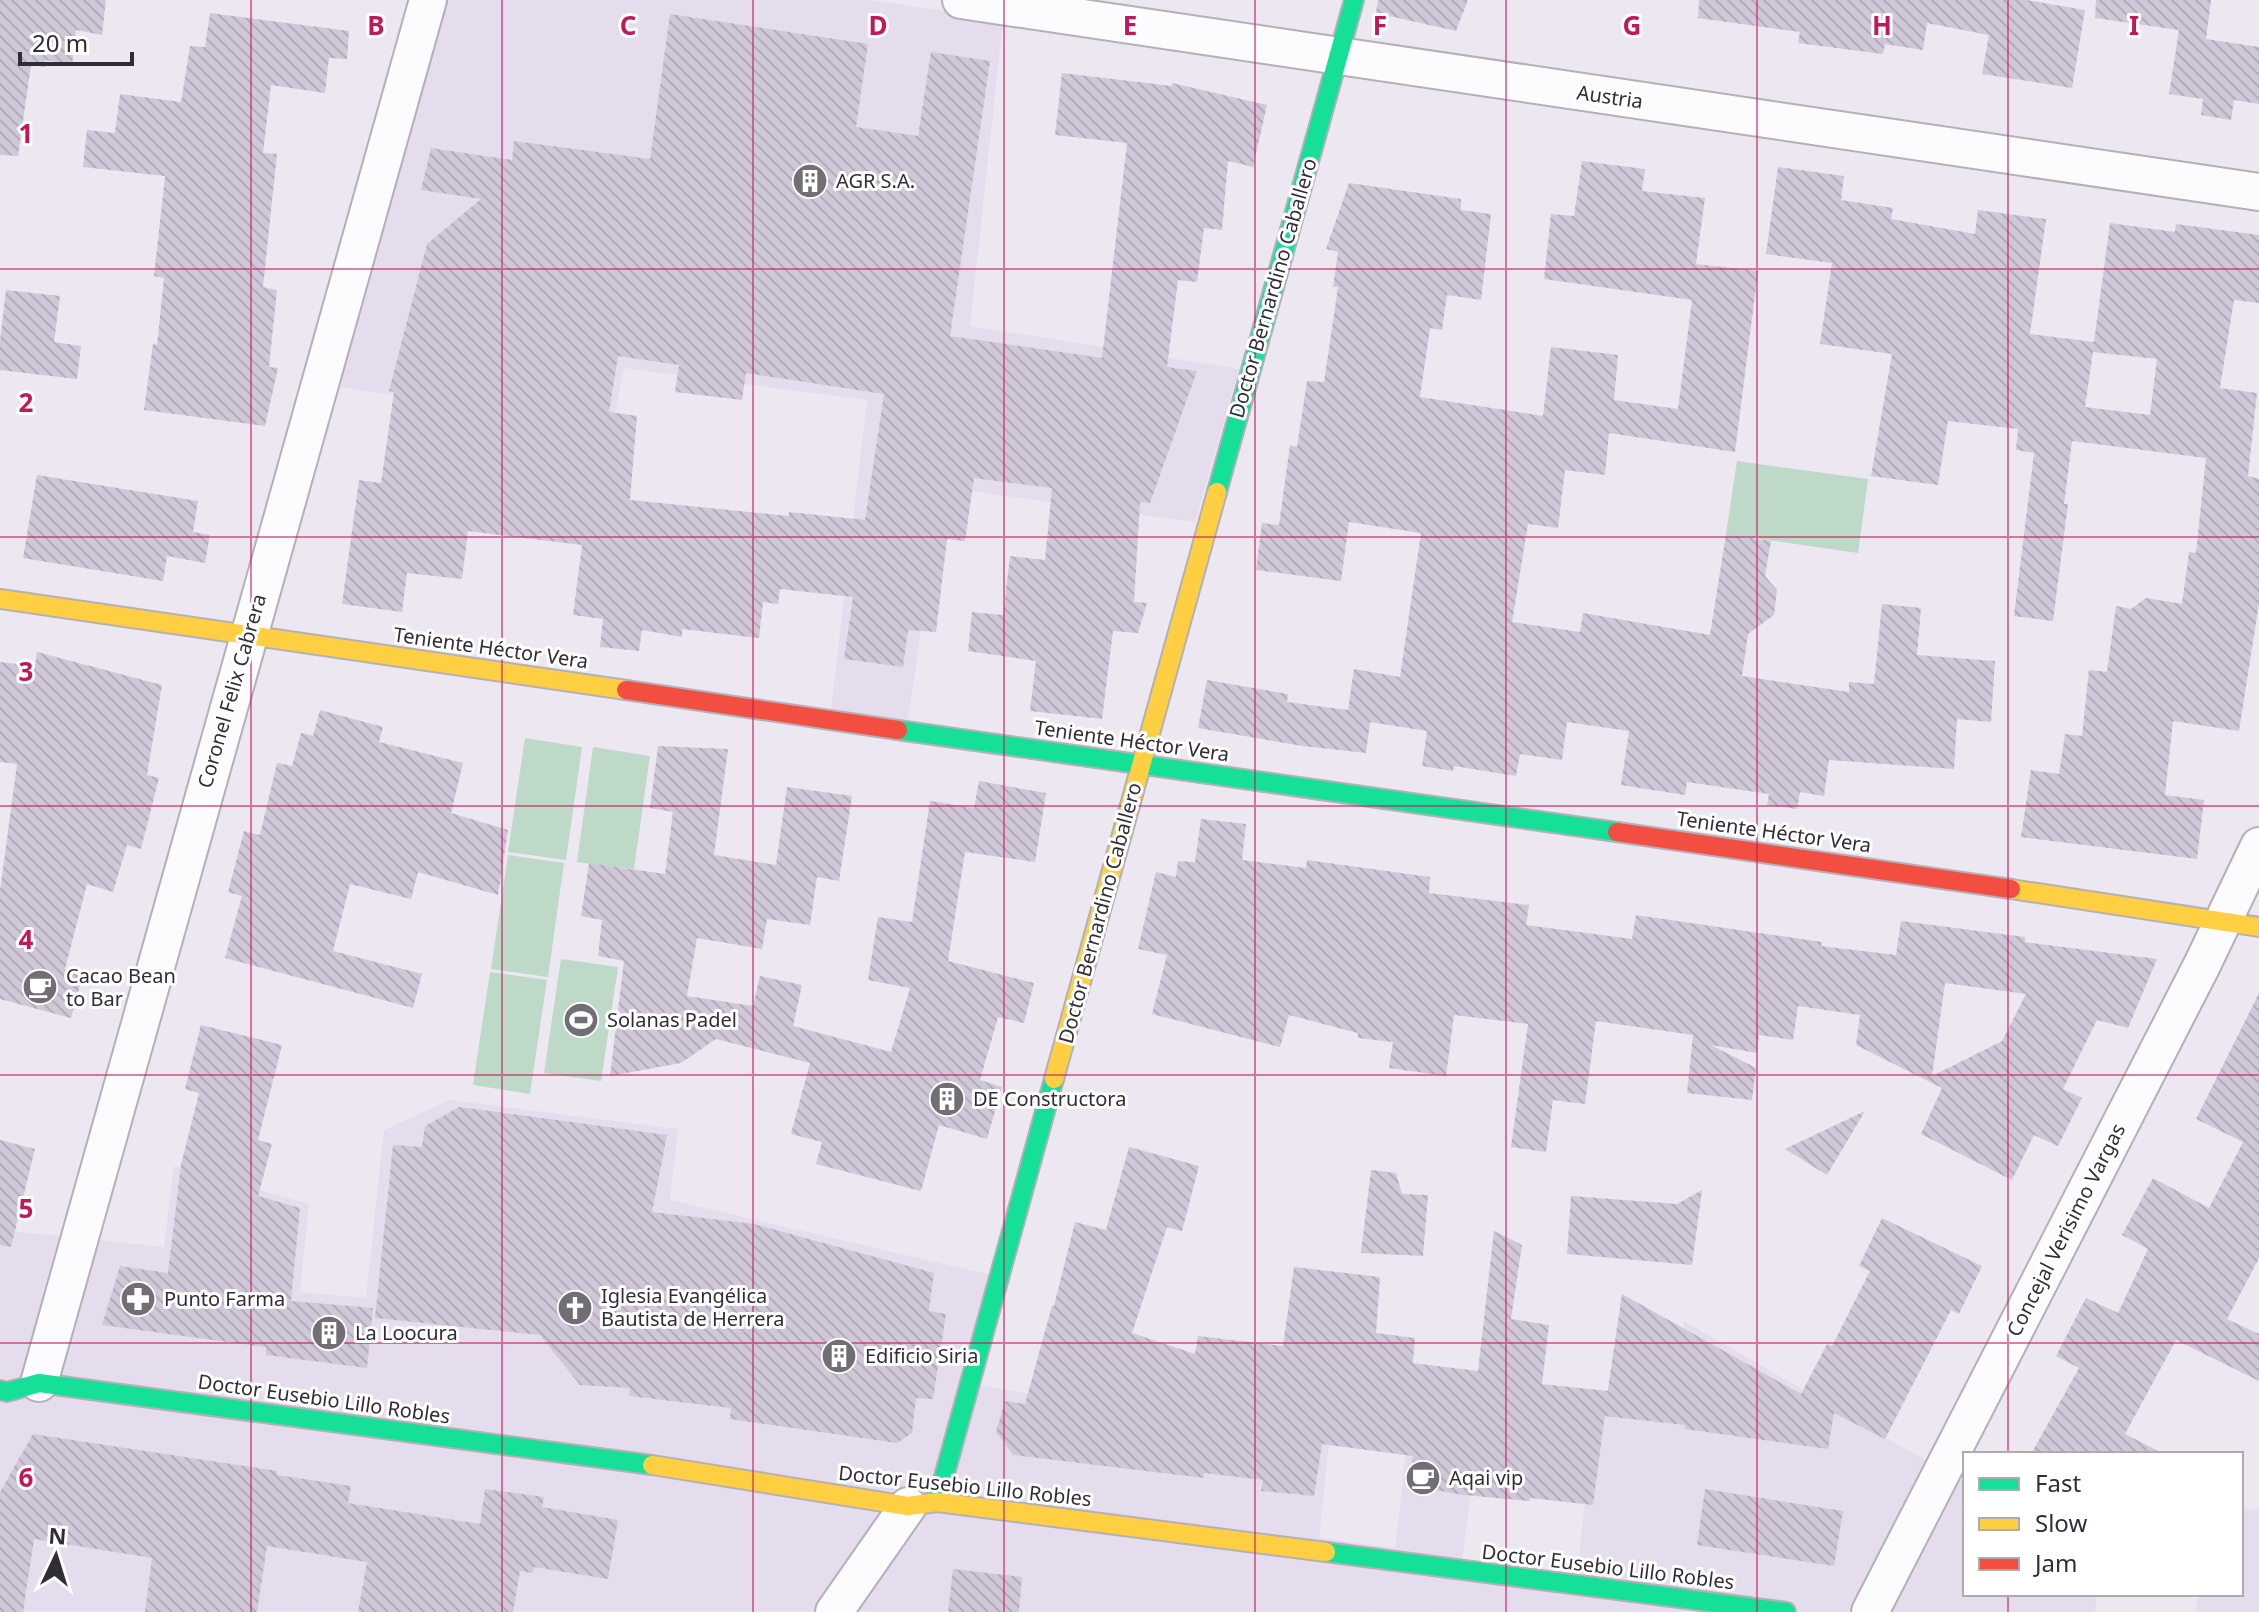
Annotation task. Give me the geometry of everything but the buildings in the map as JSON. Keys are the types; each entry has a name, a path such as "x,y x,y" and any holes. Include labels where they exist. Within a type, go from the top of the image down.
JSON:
{"street":[{"name":"Coronel Felix Cabrera","path":"11,1392 247,636 428,0"},
{"name":"Austria","path":"961,0 2259,192"},
{"name":"Doctor Bernardino Caballero","path":"834,1612 923,1504 1141,763 1354,0"},
{"name":"Teniente Héctor Vera","path":"0,599 2259,927"},
{"name":"Concejal Verisimo Vargas","path":"1870,1612 2259,846"},
{"name":"Doctor Eusebio Lillo Robles","path":"11,1392 638,1463 923,1504 1786,1612"}],"shaded area":[{"path":"439,0 870,0 1003,20 970,326 1239,369 1195,522 942,487 908,720 831,710 867,400 624,368 612,428 332,386"},
{"path":"450,1100 678,1129 670,1200 1008,1279 981,1386 1263,1430 1335,1385 1319,1538 1395,1548 1408,1437 1476,1450 1462,1561 1577,1573 1596,1404 1674,1414 1684,1321 1963,1482 1963,1596 2097,1596 2095,1612 0,1611 0,1230 164,1247 174,1166 309,1204 300,1292 366,1298 384,1130"},
{"path":"2243,1509 2259,1510 2259,1612 2196,1612 2198,1596 2243,1596"}],"green space":[{"path":"1737,461 1868,479 1858,553 1726,534"},
{"path":"525,738 582,747 566,860 508,852"},
{"path":"593,747 650,756 634,869 577,862"},
{"path":"508,855 564,863 548,977 491,969"},
{"name":"Solanas Padel","path":"561,959 618,967 601,1081 544,1073"},
{"path":"490,972 547,980 530,1094 473,1085"}],"traffic: fast":[{"path":"1217,492 1354,0"},
{"path":"898,730 1617,832"},
{"path":"937,1502 1054,1079"},
{"path":"0,1390 7,1392 39,1383 652,1465"},
{"path":"1326,1552 1786,1612"}],"traffic: slow":[{"path":"1054,1079 1217,492"},
{"path":"0,599 626,690"},
{"path":"2011,889 2259,927"},
{"path":"652,1465 908,1506 937,1502 1326,1552"}],"traffic: jam":[{"path":"626,690 898,730"},
{"path":"1617,832 2011,889"}],"place":[{"name":"AGR S.A.","path":"810,181"},
{"name":"Cacao Bean to Bar","path":"40,987"},
{"name":"Solanas Padel","path":"581,1020"},
{"name":"DE Constructora","path":"947,1099"},
{"name":"Punto Farma","path":"138,1299"},
{"name":"Iglesia Evangélica Bautista de Herrera","path":"575,1308"},
{"name":"La Loocura","path":"329,1333"},
{"name":"Edificio Siria","path":"839,1356"},
{"name":"Aqai vip","path":"1423,1478"}]}
